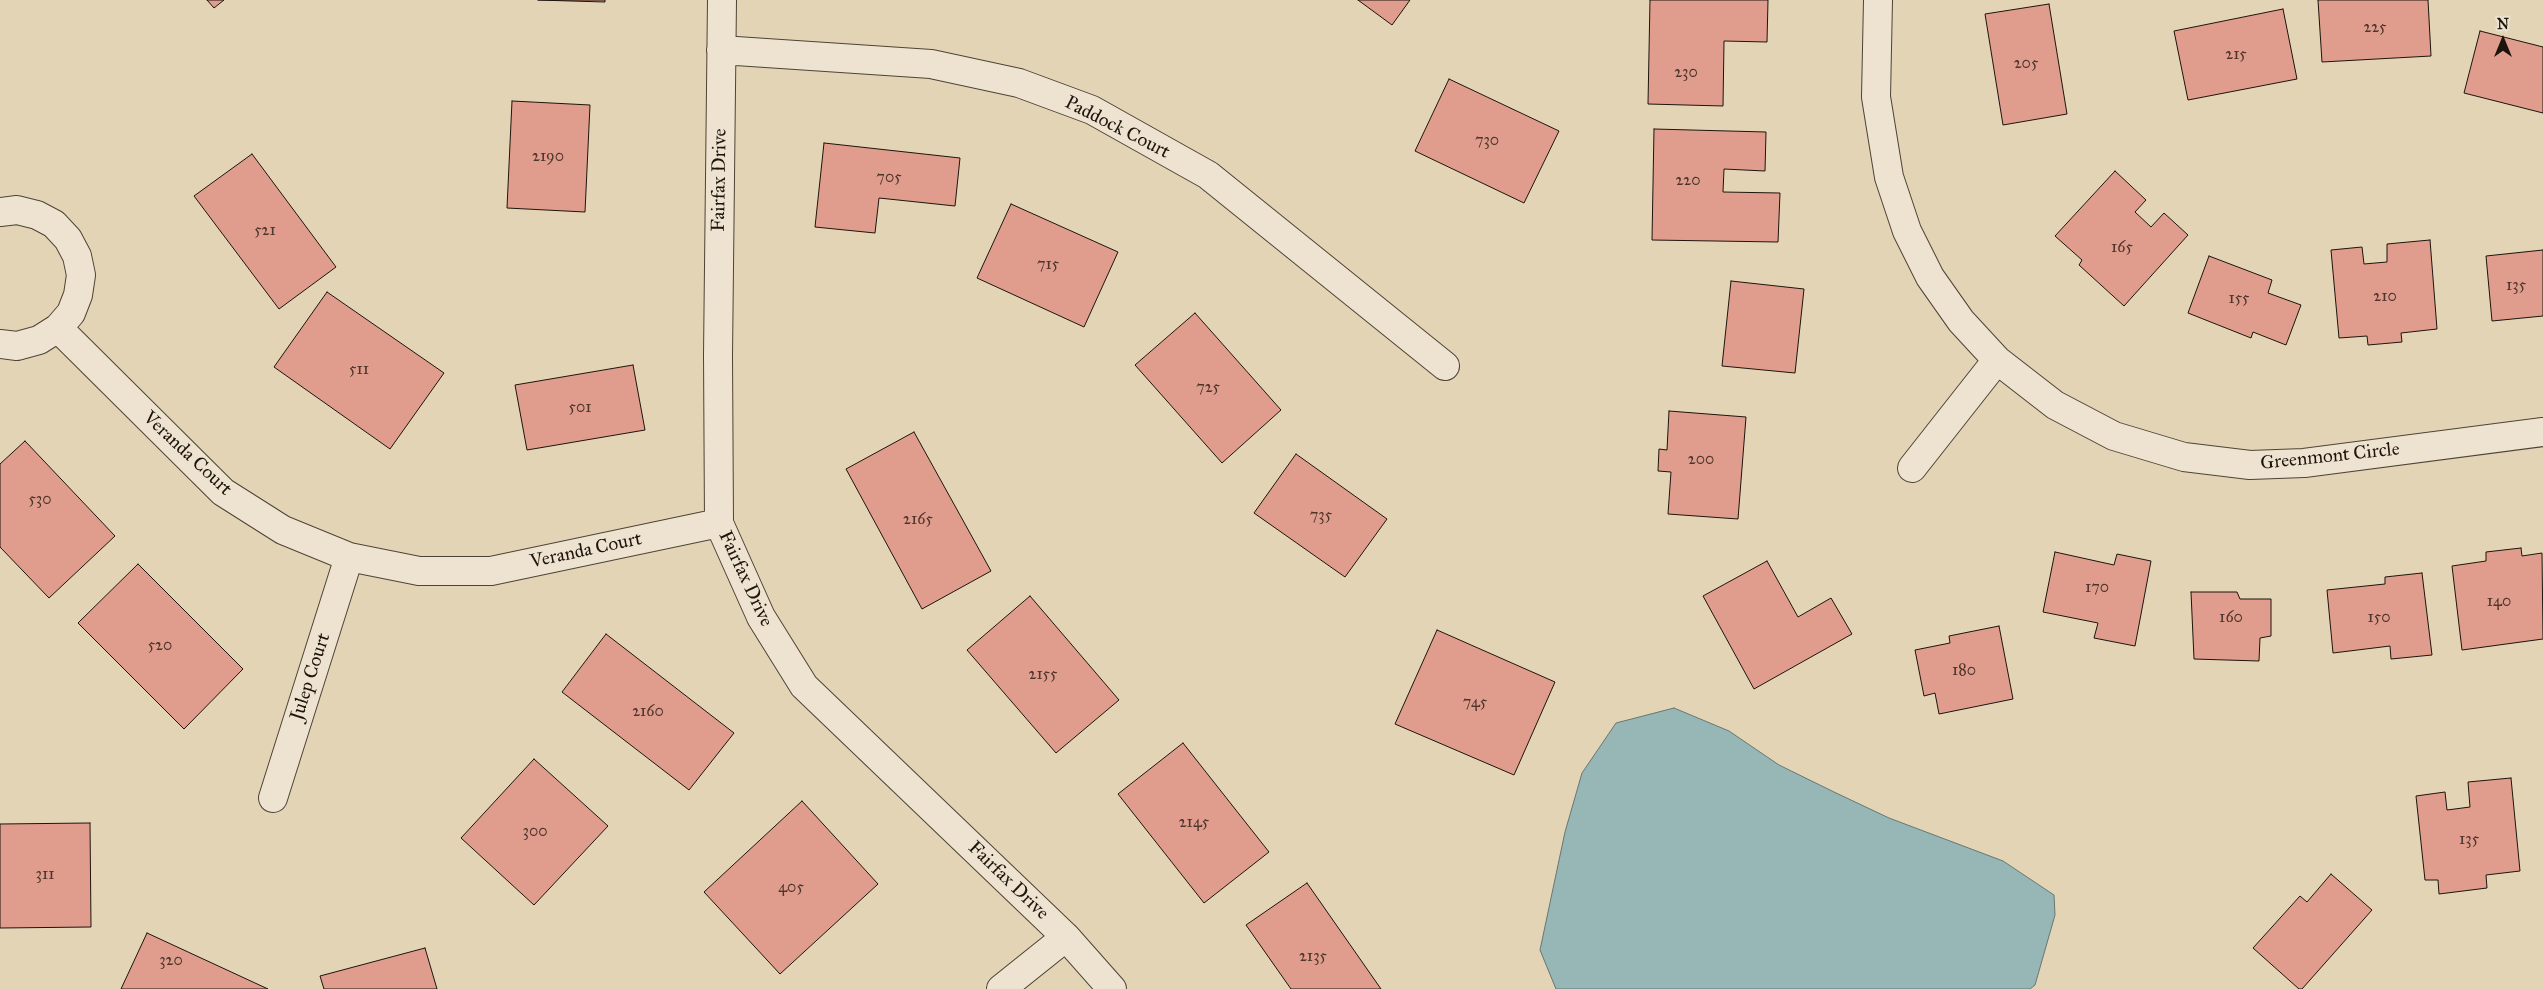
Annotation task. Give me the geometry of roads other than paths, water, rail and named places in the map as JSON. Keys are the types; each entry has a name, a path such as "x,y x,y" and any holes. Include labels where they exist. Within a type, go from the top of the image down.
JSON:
{"street":[{"name":"Fairfax Drive","path":"722,0 718,355 719,523 760,617 804,686 1066,937 1112,989"},
{"name":"Greenmont Circle","path":"1878,0 1876,97 1889,177 1907,231 1930,277 1961,321 1997,360 2055,405 2114,436 2184,457 2250,465 2304,462 2543,432"},
{"name":"Paddock Court","path":"721,50 932,64 1019,83 1092,110 1208,175 1446,366"},
{"path":"0,212 17,210 37,214 54,224 68,239 77,256 81,275 78,295 71,313 58,328 39,340 17,346 0,344"},
{"name":"Veranda Court","path":"58,328 223,492 283,530 349,557 419,571 491,571 719,523"},
{"path":"1912,468 1997,360"},
{"name":"Julep Court","path":"273,798 349,557"},
{"path":"1001,989 1066,937"}],"water":[{"path":"1674,708 1729,731 1779,765 1889,818 2003,861 2054,895 2055,915 2035,985 2030,989 1556,989 1540,950 1565,832 1582,773 1616,723"}]}
